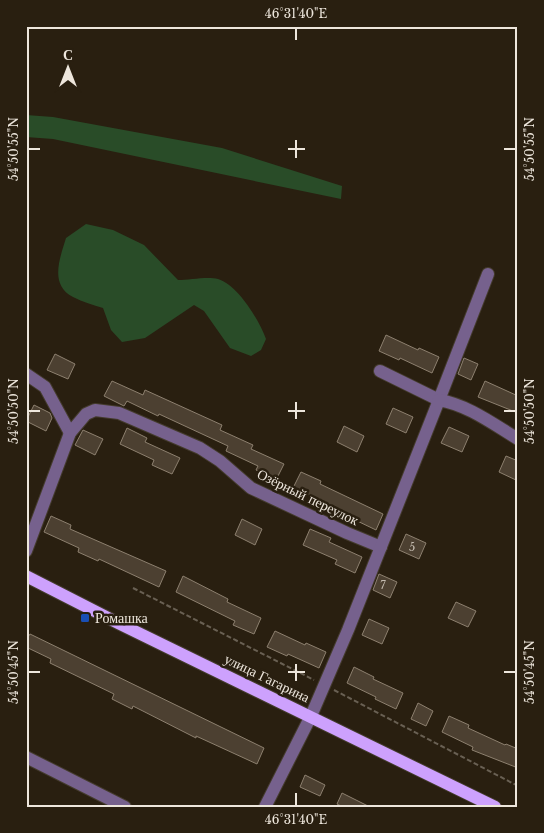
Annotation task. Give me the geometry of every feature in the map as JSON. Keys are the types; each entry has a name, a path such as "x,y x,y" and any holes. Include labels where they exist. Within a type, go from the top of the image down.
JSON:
{"main road":[{"name":"улица Гагарина","path":"26,576 118,623 495,807"}],"street":[{"path":"265,807 311,716 348,630 488,274"},
{"path":"380,371 439,400 466,408 518,439"},
{"path":"26,374 45,387 70,433 26,551"},
{"name":"Озёрный переулок","path":"70,433 86,414 95,410 118,413 200,448 220,461 251,488 381,547"},
{"path":"26,757 119,806"}],"green space":[{"path":"26,115 53,117 222,148 342,186 341,199 53,139 26,137"},
{"path":"86,224 113,230 144,245 178,280 218,279 233,288 247,304 266,339 261,350 251,356 230,348 204,311 194,305 145,338 122,342 111,330 103,308 73,297 61,286 58,271 66,238"}],"building":[{"path":"386,335 418,350 419,348 439,357 432,373 400,358 399,360 379,351"},
{"path":"55,354 75,364 68,379 47,370"},
{"path":"464,358 478,364 471,380 458,374"},
{"path":"112,381 143,395 145,390 222,425 220,430 253,445 251,449 284,464 276,480 256,470 258,466 226,451 228,446 127,401 124,406 104,396"},
{"path":"485,381 518,396 518,413 478,397"},
{"path":"34,405 50,413 52,418 46,431 26,421"},
{"path":"393,408 413,417 406,433 386,424"},
{"path":"344,426 364,436 357,452 337,442"},
{"path":"449,427 469,436 462,452 441,443"},
{"path":"127,428 147,438 145,442 180,458 172,474 152,465 154,460 120,444"},
{"path":"83,430 103,439 95,455 75,445"},
{"path":"506,456 518,461 518,481 499,472"},
{"path":"301,472 321,481 320,484 383,514 376,530 322,504 323,501 293,488"},
{"path":"51,516 71,525 70,529 166,571 159,587 99,559 98,561 78,552 79,548 44,532"},
{"path":"242,519 262,529 255,545 235,535"},
{"path":"310,529 331,538 329,542 362,557 355,573 335,564 337,560 303,545"},
{"path":"406,534 426,543 419,559 399,550"},
{"path":"379,574 397,582 390,598 373,590"},
{"path":"183,576 228,599 227,602 261,618 254,634 233,625 235,621 176,592"},
{"path":"456,602 476,611 468,627 448,618"},
{"path":"369,619 389,628 382,644 362,635"},
{"path":"275,631 305,645 306,643 326,652 319,668 267,647"},
{"path":"30,634 264,748 257,764 196,736 196,738 133,706 132,709 112,699 114,694 50,663 51,659 26,647 26,640"},
{"path":"354,667 374,677 373,679 403,693 396,709 347,683"},
{"path":"418,703 433,711 426,726 411,719"},
{"path":"449,716 469,725 468,728 518,749 518,768 472,750 473,747 442,732"},
{"path":"305,775 325,785 320,796 300,787"},
{"path":"342,793 370,807 343,807 337,804"}],"place":[{"name":"Ромашка","path":"85,618"}]}
